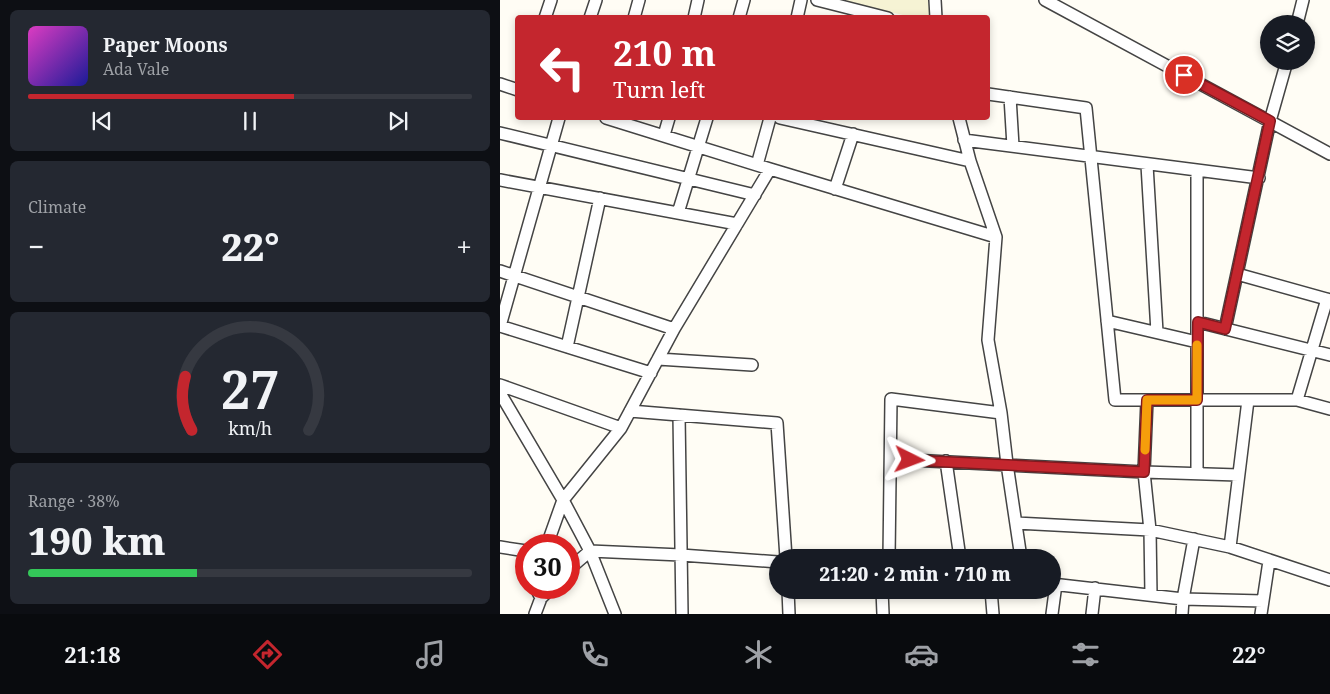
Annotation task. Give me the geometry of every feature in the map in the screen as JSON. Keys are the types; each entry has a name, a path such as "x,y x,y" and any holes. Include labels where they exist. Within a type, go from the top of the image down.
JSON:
{"street":[{"path":"545,15 551,0"},
{"path":"591,15 596,0"},
{"path":"635,15 639,0"},
{"path":"695,15 698,0"},
{"path":"739,15 744,0"},
{"path":"797,15 801,0"},
{"path":"817,0 876,15"},
{"path":"935,0 936,15"},
{"path":"1046,0 1330,154"},
{"path":"1300,15 1304,0"},
{"path":"1225,329 1270,121 1284,70"},
{"path":"500,84 515,88"},
{"path":"990,94 1086,108 1115,400 1297,400 1330,409"},
{"path":"1010,97 1013,146"},
{"path":"557,120 500,326 651,373"},
{"path":"614,120 770,170 996,237"},
{"path":"664,135 668,120"},
{"path":"678,213 706,120"},
{"path":"757,166 769,120"},
{"path":"789,120 970,161"},
{"path":"960,120 970,161 996,237 988,340 1001,413 1020,549"},
{"path":"500,133 755,195"},
{"path":"835,189 853,134"},
{"path":"964,140 1259,178"},
{"path":"1147,165 1157,332"},
{"path":"551,534 564,500 620,428 630,412 674,329 770,170"},
{"path":"1197,170 1197,473"},
{"path":"500,180 738,224"},
{"path":"567,347 600,198"},
{"path":"500,271 674,329"},
{"path":"1237,274 1328,299 1297,400"},
{"path":"1107,321 1197,342"},
{"path":"1198,322 1330,354"},
{"path":"658,359 752,365"},
{"path":"500,385 620,428"},
{"path":"500,393 564,500 590,552 616,614"},
{"path":"888,549 892,459 891,399 1001,413"},
{"path":"1147,400 1144,472 1150,530 1151,595"},
{"path":"1230,547 1248,400"},
{"path":"630,412 777,422 785,549"},
{"path":"679,415 682,614"},
{"path":"892,459 1238,475"},
{"path":"946,461 959,549"},
{"path":"1016,523 1150,530 1230,547 1330,580"},
{"path":"1182,614 1194,539"},
{"path":"500,547 515,549"},
{"path":"580,560 590,552 682,555 769,561"},
{"path":"1261,614 1269,561"},
{"path":"1061,585 1183,599 1263,601"},
{"path":"1092,614 1095,588"},
{"path":"535,614 537,599"},
{"path":"788,599 789,614"},
{"path":"882,599 883,614"},
{"path":"992,599 993,614"},
{"path":"1052,614 1053,599"}],"shaded area":[{"path":"835,0 928,0 930,15 903,15"}],"slow traffic":[{"path":"1145,450 1147,400 1197,400 1197,345"}],"route":[{"path":"910,460 1144,472 1147,400 1197,400 1198,322 1225,329 1270,121 1184,75"}]}
